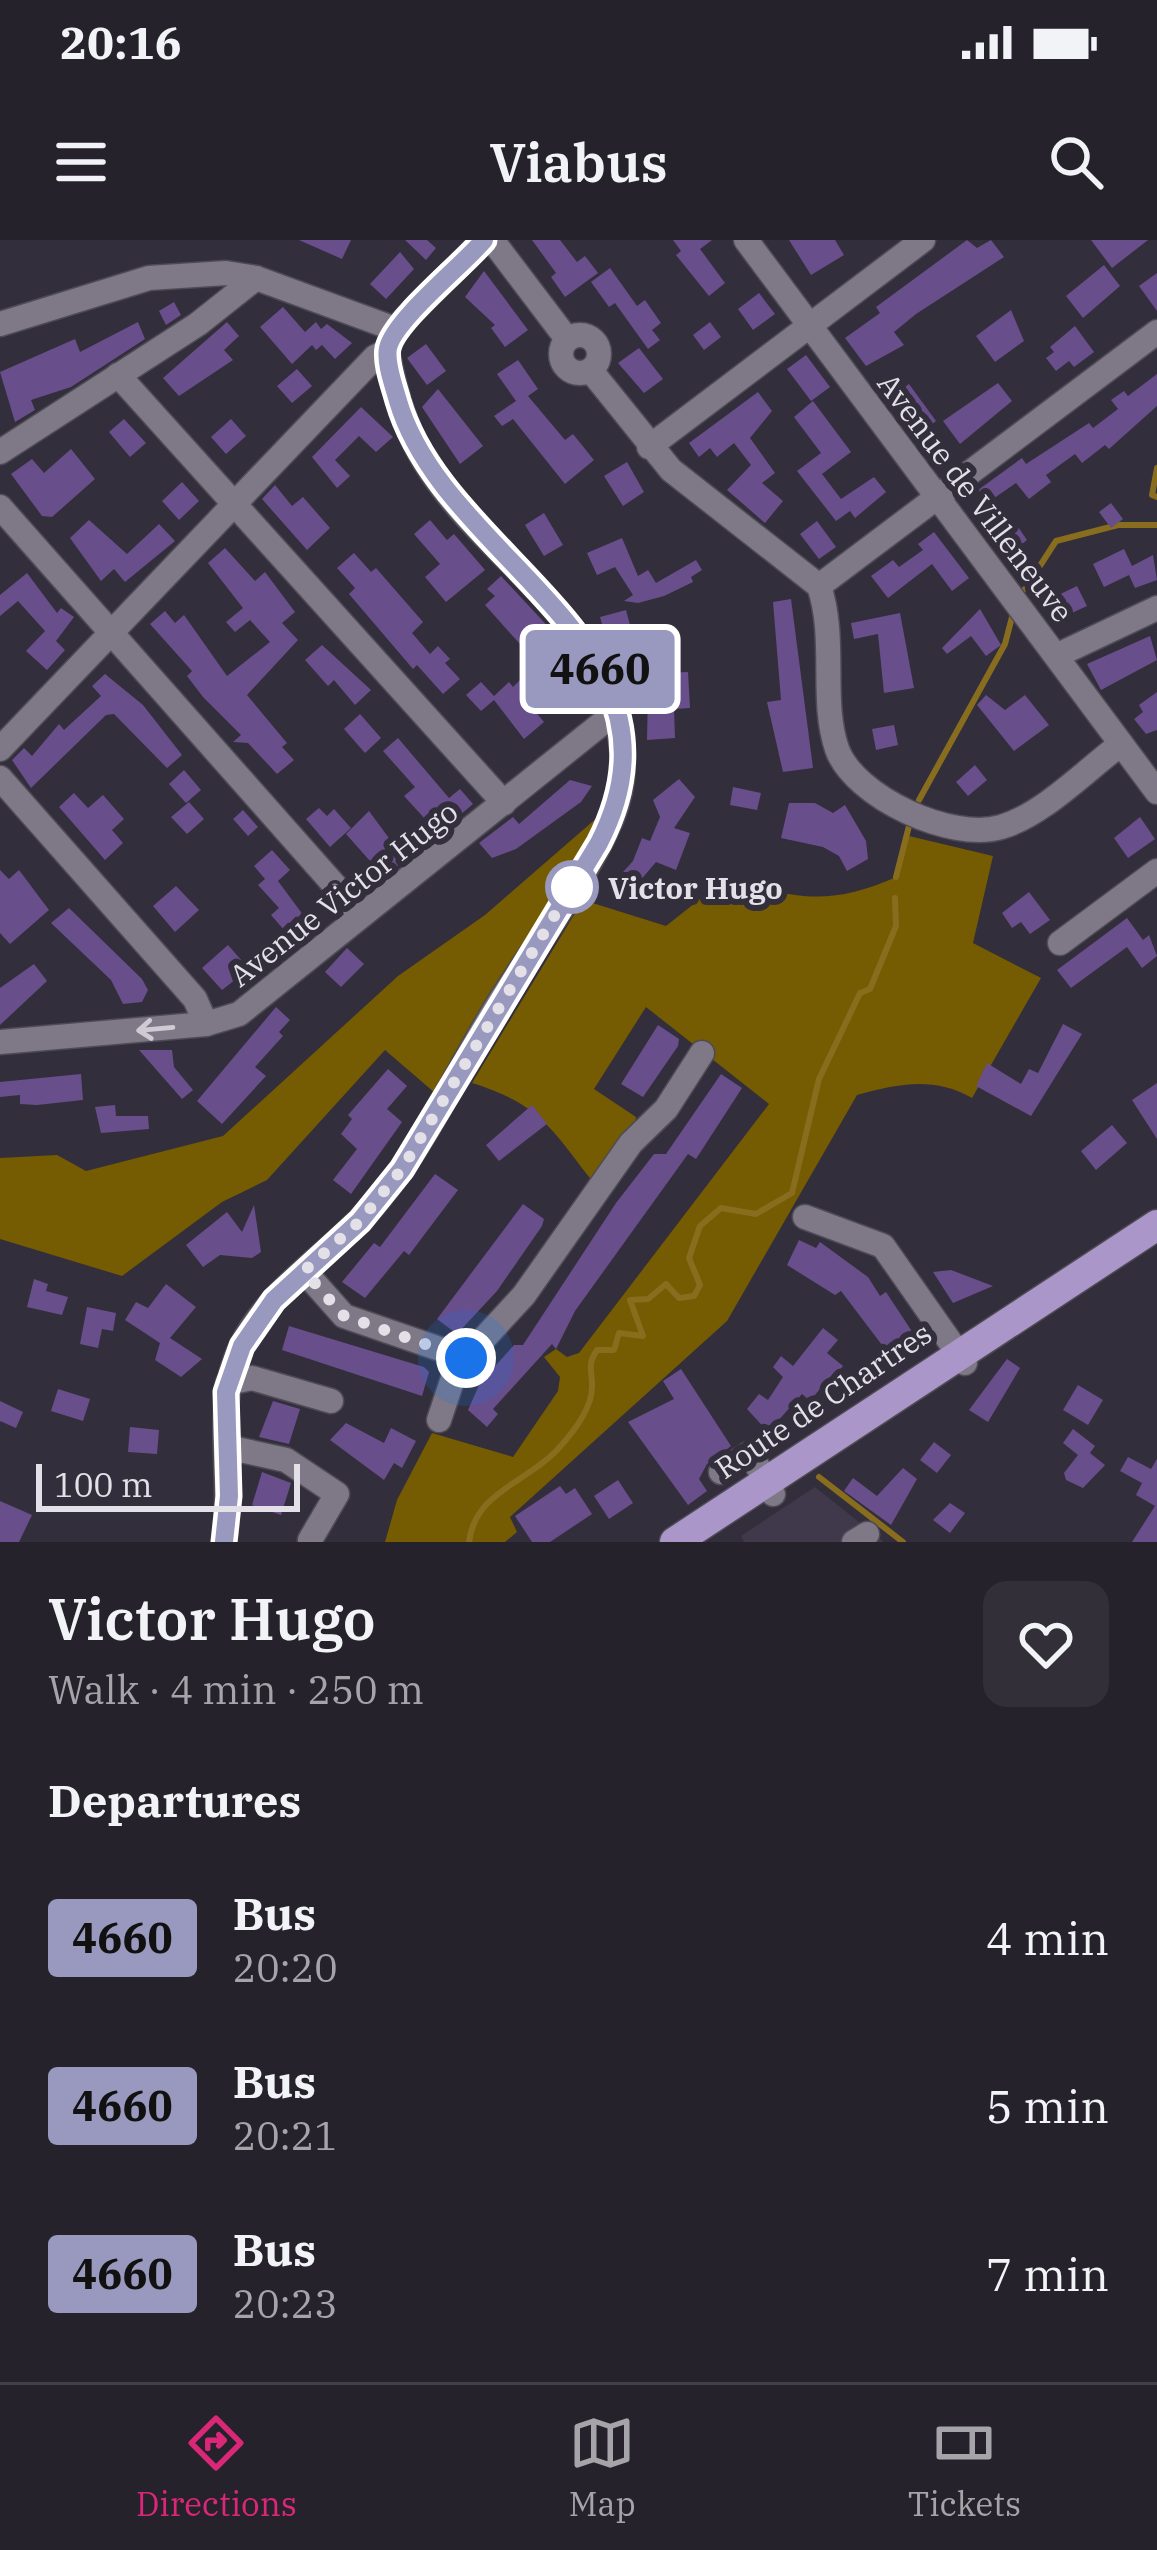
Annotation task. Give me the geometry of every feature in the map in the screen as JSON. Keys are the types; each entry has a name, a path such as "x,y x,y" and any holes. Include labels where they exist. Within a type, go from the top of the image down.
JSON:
{"main road":[{"name":"Route de Chartres","path":"699,1542 770,1488 1157,1225"},
{"name":"Route de Chartres","path":"675,1542 770,1488"}],"street":[{"path":"0,749 488,240 567,339 580,335 595,344 599,351 592,372 649,447 704,500 819,586 829,638 836,745 863,788 915,813 968,828 1001,827 1121,744"},
{"name":"Avenue de Villeneuve","path":"746,240 1157,792"},
{"path":"649,447 923,240"},
{"path":"0,324 174,273 256,278 391,340"},
{"path":"0,452 256,278"},
{"path":"819,586 1157,332"},
{"path":"224,1542 228,1383 260,1316 360,1221 402,1169 599,843 622,778 616,712 604,676 578,634 426,464 399,405 391,340"},
{"path":"118,375 237,500 504,803"},
{"path":"0,507 360,914"},
{"path":"1058,655 1157,608"},
{"name":"Avenue Victor Hugo","path":"0,1042 206,1024 239,1014 616,712"},
{"path":"0,778 195,999 206,1024"},
{"path":"1060,943 1157,871"},
{"path":"440,1420 454,1375 466,1358 524,1295 631,1142 666,1109 701,1053"},
{"path":"806,1217 883,1246 961,1358"},
{"path":"304,1271 344,1316 466,1358"},
{"path":"228,1383 252,1378 331,1401"},
{"path":"227,1447 286,1460 337,1493 310,1540"},
{"path":"721,1472 750,1453 770,1488"}],"shaded area":[{"path":"599,816 544,920 435,1093 385,1050 267,1180 222,1202 122,1276 0,1239 0,1158 57,1155 86,1171 223,1136 398,976 485,915"},
{"path":"909,836 993,856 973,943 1041,978 972,1098 929,1084 857,1095 727,1321 510,1517 517,1532 505,1542 385,1542 397,1500 432,1433 513,1457 558,1391 560,1377 544,1357 556,1349 567,1357 579,1353 769,1104 646,1007 594,1089 636,1117 631,1143 594,1183 555,1133 530,1110 472,1083 583,900 666,926 729,876 793,895 832,896 896,877"},
{"path":"815,1487 884,1542 744,1542 741,1536"}],"building":[{"path":"299,240 351,240 342,259"},
{"path":"405,240 427,240 436,248 426,260"},
{"path":"532,240 560,240 577,262 585,256 598,273 565,297 551,277 556,273"},
{"path":"673,240 712,240 700,249 725,283 709,296 676,255 681,251"},
{"path":"789,240 835,240 844,255 811,275"},
{"path":"967,240 977,248 991,240 1004,257 916,314 894,332 904,345 866,366 845,338 880,313 876,307"},
{"path":"1091,240 1148,240 1112,268"},
{"path":"400,252 414,269 386,299 370,284"},
{"path":"1104,265 1120,286 1083,318 1066,296"},
{"path":"610,268 637,306 645,300 661,323 652,330 660,340 648,349 615,303 609,307 591,282"},
{"path":"484,271 528,330 505,347 491,328 495,325 465,297"},
{"path":"1157,273 1157,311 1139,286"},
{"path":"759,293 775,314 753,330 738,309"},
{"path":"174,302 181,315 166,325 159,311"},
{"path":"283,307 305,332 316,322 321,329 327,324 352,343 335,359 322,345 316,350 312,345 292,364 260,327"},
{"path":"1011,310 1024,341 995,362 976,336"},
{"path":"138,322 145,339 71,387 31,400 35,410 15,422 0,372 75,339 80,352"},
{"path":"227,322 239,336 224,350 233,360 179,396 163,378"},
{"path":"710,322 721,337 704,350 693,335"},
{"path":"1075,326 1094,352 1074,367 1069,361 1056,371 1046,358 1054,352 1050,347"},
{"path":"426,344 446,371 427,385 407,358"},
{"path":"639,348 663,379 644,393 618,363"},
{"path":"806,355 830,387 811,401 787,369"},
{"path":"518,360 538,389 528,396 565,440 573,434 594,460 565,484 513,419 502,426 494,416 516,401 497,374"},
{"path":"297,369 312,386 292,403 277,386"},
{"path":"1157,374 1157,406 1109,449 1105,445 1082,463 1075,454 1046,475 1051,482 1029,499 1016,483 987,503 978,490 1022,458 1026,464 1089,423 1093,428 1118,409 1111,400 1124,391 1128,396"},
{"path":"998,383 1012,401 960,444 943,421"},
{"path":"909,384 936,421 919,434 891,398"},
{"path":"438,389 483,446 460,464 422,407"},
{"path":"758,392 772,411 750,438 775,473 762,483 783,501 765,523 727,490 751,465 734,443 717,457 710,448 699,457 689,443"},
{"path":"813,401 851,452 822,474 841,499 874,477 886,492 855,518 850,511 836,521 797,471 821,453 794,417"},
{"path":"361,407 393,437 376,452 359,436 335,460 350,476 337,488 312,457"},
{"path":"124,419 146,443 130,457 109,432"},
{"path":"231,419 246,436 226,454 211,437"},
{"path":"71,449 95,479 52,517 42,516 11,474 32,459 44,473"},
{"path":"627,462 644,492 623,506 604,476"},
{"path":"182,482 199,501 179,520 162,501"},
{"path":"275,485 292,506 303,497 330,528 307,550 262,499"},
{"path":"1111,503 1123,519 1111,528 1099,512"},
{"path":"544,513 563,545 544,556 525,525"},
{"path":"89,520 127,554 159,524 175,541 125,582 114,569 101,581 70,538"},
{"path":"430,520 447,540 454,534 485,570 446,602 425,577 440,564 414,534"},
{"path":"817,521 836,547 819,559 800,534"},
{"path":"1014,521 1027,540 1010,553 996,533"},
{"path":"934,532 969,578 952,591 932,564 888,598 871,576 893,560 899,567 923,550 918,544"},
{"path":"622,538 638,576 648,570 656,583 696,560 702,570 691,577 693,582 664,596 638,603 624,601 633,595 615,567 597,575 587,553"},
{"path":"225,548 255,581 265,572 295,612 282,623 298,640 247,695 287,743 282,747 294,760 277,774 248,743 233,742 241,735 203,697 187,676 192,671 150,624 165,611 175,623 184,615 227,676 270,642 250,620 235,632 226,622 243,608 208,563"},
{"path":"1124,549 1132,566 1153,555 1157,580 1135,588 1129,575 1104,587 1093,564"},
{"path":"354,553 371,572 376,568 423,622 412,633 430,654 438,646 450,659 445,663 460,679 443,694 417,665 413,669 349,594 355,588 337,568"},
{"path":"27,573 57,613 61,608 74,617 56,641 65,650 47,670 26,651 45,631 18,601 0,616 0,595"},
{"path":"501,576 554,633 569,655 561,662 588,692 572,705 547,677 524,698 544,722 524,739 494,700 481,711 466,695 481,682 494,696 509,682 513,687 537,663 485,605 495,596 487,589"},
{"path":"1077,586 1087,606 1061,618 1052,598"},
{"path":"791,599 813,768 783,772 767,702 781,700 773,602"},
{"path":"980,609 1001,645 986,656 971,636 947,654 942,648"},
{"path":"626,610 630,625 604,631 600,617"},
{"path":"900,613 914,688 884,693 878,634 854,639 851,623"},
{"path":"657,629 663,673 688,672 690,708 674,709 675,738 647,740 648,690 643,662 636,663 632,633"},
{"path":"1150,636 1157,660 1101,690 1087,664"},
{"path":"322,645 371,690 355,705 334,680 328,686 305,660"},
{"path":"105,674 143,705 182,755 167,768 114,714 106,715 31,788 12,760 24,748 32,756 59,724 64,730 101,696 92,686"},
{"path":"1157,692 1157,730 1146,734 1134,719 1143,712 1139,705"},
{"path":"986,695 1005,710 1025,695 1049,725 1014,751 977,705"},
{"path":"360,714 381,738 365,753 344,729"},
{"path":"894,725 898,745 876,750 872,729"},
{"path":"398,738 449,798 460,789 473,804 453,821 440,807 426,820 404,796 415,787 383,751"},
{"path":"975,765 987,780 968,796 956,782"},
{"path":"184,770 201,790 186,803 169,784"},
{"path":"679,779 695,797 674,828 690,833 676,870 656,862 628,895 614,882 633,861 642,838 650,841 660,817 653,800"},
{"path":"570,780 592,786 581,802 516,849 492,858 479,843 513,817 519,824"},
{"path":"733,787 761,793 757,810 730,805"},
{"path":"74,793 88,808 103,795 124,819 112,830 123,843 105,860 59,807"},
{"path":"189,802 204,819 187,834 171,817"},
{"path":"789,803 815,803 833,813 845,805 866,841 868,859 847,871 839,856 823,847 781,838"},
{"path":"319,808 327,816 334,809 351,828 330,847 306,819"},
{"path":"243,810 258,827 248,836 233,819"},
{"path":"369,811 405,860 389,873 382,866 378,870 346,834"},
{"path":"1140,817 1155,839 1128,858 1114,838"},
{"path":"272,850 290,870 278,881 309,923 291,938 271,915 279,908 258,885 265,879 254,866"},
{"path":"0,870 9,879 19,870 49,910 10,944 0,933"},
{"path":"176,886 199,910 175,932 153,906"},
{"path":"1029,892 1050,920 1030,934 1021,922 1012,928 1002,913"},
{"path":"69,908 142,979 148,990 142,1002 123,1004 111,980 51,923"},
{"path":"1127,918 1143,940 1149,935 1157,956 1142,968 1127,947 1071,988 1057,970"},
{"path":"228,945 249,969 222,990 202,968"},
{"path":"347,948 364,964 341,987 325,972"},
{"path":"34,964 47,981 0,1025 0,988"},
{"path":"276,1007 290,1020 279,1032 283,1036 255,1067 266,1076 222,1124 197,1101"},
{"path":"1063,1024 1082,1034 1031,1116 976,1086 987,1063 1021,1084 1029,1069 1038,1073"},
{"path":"658,1025 679,1039 678,1046 643,1097 621,1084"},
{"path":"139,1050 172,1050 174,1067 193,1090 182,1099"},
{"path":"388,1069 407,1086 387,1109 402,1122 351,1194 333,1180 357,1149 341,1134 352,1119 348,1115"},
{"path":"81,1074 83,1100 37,1105 20,1104 20,1095 0,1097 0,1082"},
{"path":"721,1074 742,1088 696,1159 688,1154 575,1311 556,1349 552,1344 493,1409 498,1414 487,1427 468,1410 480,1383 514,1345 523,1345 616,1203 654,1154 666,1154"},
{"path":"1157,1083 1157,1139 1132,1100"},
{"path":"115,1105 116,1116 148,1116 149,1129 101,1133 95,1107"},
{"path":"532,1105 547,1124 499,1161 486,1145"},
{"path":"1112,1125 1127,1143 1096,1170 1081,1151"},
{"path":"435,1174 458,1190 409,1255 404,1251 365,1298 342,1282 374,1243 380,1247"},
{"path":"523,1204 544,1219 542,1226 497,1291 457,1334 437,1319"},
{"path":"254,1205 261,1252 252,1258 220,1255 203,1267 186,1245 227,1212 242,1232"},
{"path":"799,1240 816,1248 820,1242 868,1277 880,1296 886,1292 913,1333 885,1349 841,1291 835,1295 787,1265"},
{"path":"951,1270 993,1286 953,1303 933,1272"},
{"path":"34,1279 48,1284 46,1291 68,1297 62,1315 27,1307"},
{"path":"166,1284 196,1307 170,1338 202,1359 181,1377 155,1360 160,1343 125,1320 136,1302 148,1308"},
{"path":"87,1307 116,1313 113,1331 102,1329 98,1348 80,1344"},
{"path":"289,1326 424,1367 429,1372 422,1396 282,1350"},
{"path":"823,1328 838,1340 827,1353 843,1366 823,1392 820,1389 810,1401 802,1394 768,1432 747,1409 759,1394 768,1400 783,1377 773,1367 781,1356 793,1366"},
{"path":"1007,1359 1020,1368 988,1422 969,1410"},
{"path":"681,1369 731,1446 707,1464 699,1479 707,1491 688,1505 628,1422 674,1399 663,1381"},
{"path":"1078,1385 1103,1400 1088,1425 1063,1410"},
{"path":"58,1389 90,1399 83,1421 51,1411"},
{"path":"0,1401 23,1412 16,1428 0,1421"},
{"path":"273,1401 300,1409 289,1444 259,1437"},
{"path":"346,1423 384,1443 391,1428 416,1441 402,1468 394,1463 384,1480 330,1440"},
{"path":"130,1427 159,1430 157,1454 128,1452"},
{"path":"1073,1429 1095,1446 1090,1453 1105,1465 1083,1488 1066,1480 1064,1473 1078,1455 1063,1443"},
{"path":"934,1442 951,1455 937,1473 920,1460"},
{"path":"1128,1457 1151,1469 1157,1459 1157,1542 1132,1542 1155,1506 1136,1495 1142,1483 1120,1471"},
{"path":"903,1468 917,1479 891,1525 844,1491 853,1478 877,1496"},
{"path":"262,1472 291,1483 281,1515 252,1505"},
{"path":"618,1480 633,1503 609,1519 594,1496"},
{"path":"560,1486 566,1494 575,1488 592,1514 550,1542 532,1542 515,1516"},
{"path":"0,1501 32,1515 19,1542 0,1542"},
{"path":"950,1503 965,1513 950,1533 933,1520"}],"waterway":[{"path":"1157,468 1152,495 1157,497"},
{"path":"1025,589 1056,541 1118,525 1157,525"},
{"path":"919,800 1005,644 1012,617"},
{"path":"896,877 909,826"},
{"path":"469,1542 473,1525 491,1500 545,1461 580,1420 589,1403 591,1363 597,1350 614,1350 619,1333 643,1336 630,1300 648,1299 666,1284 679,1298 694,1296 700,1285 689,1258 700,1226 721,1208 756,1214 792,1193 819,1079 860,993 870,989 896,926 895,898"},
{"path":"819,1477 903,1542"}],"bus line":[{"name":"4660","path":"224,1542 229,1496 226,1392 242,1346 274,1300 360,1221 402,1169 599,843 618,800 623,755 620,733 611,695 593,655 563,614 446,490 426,464 399,405 387,351 395,329 484,240"}],"place":[{"name":"Victor Hugo","path":"572,887"}],"route":[{"path":"466,1358 357,1323 334,1309 304,1271 360,1221 402,1169 574,883 572,887"}]}
